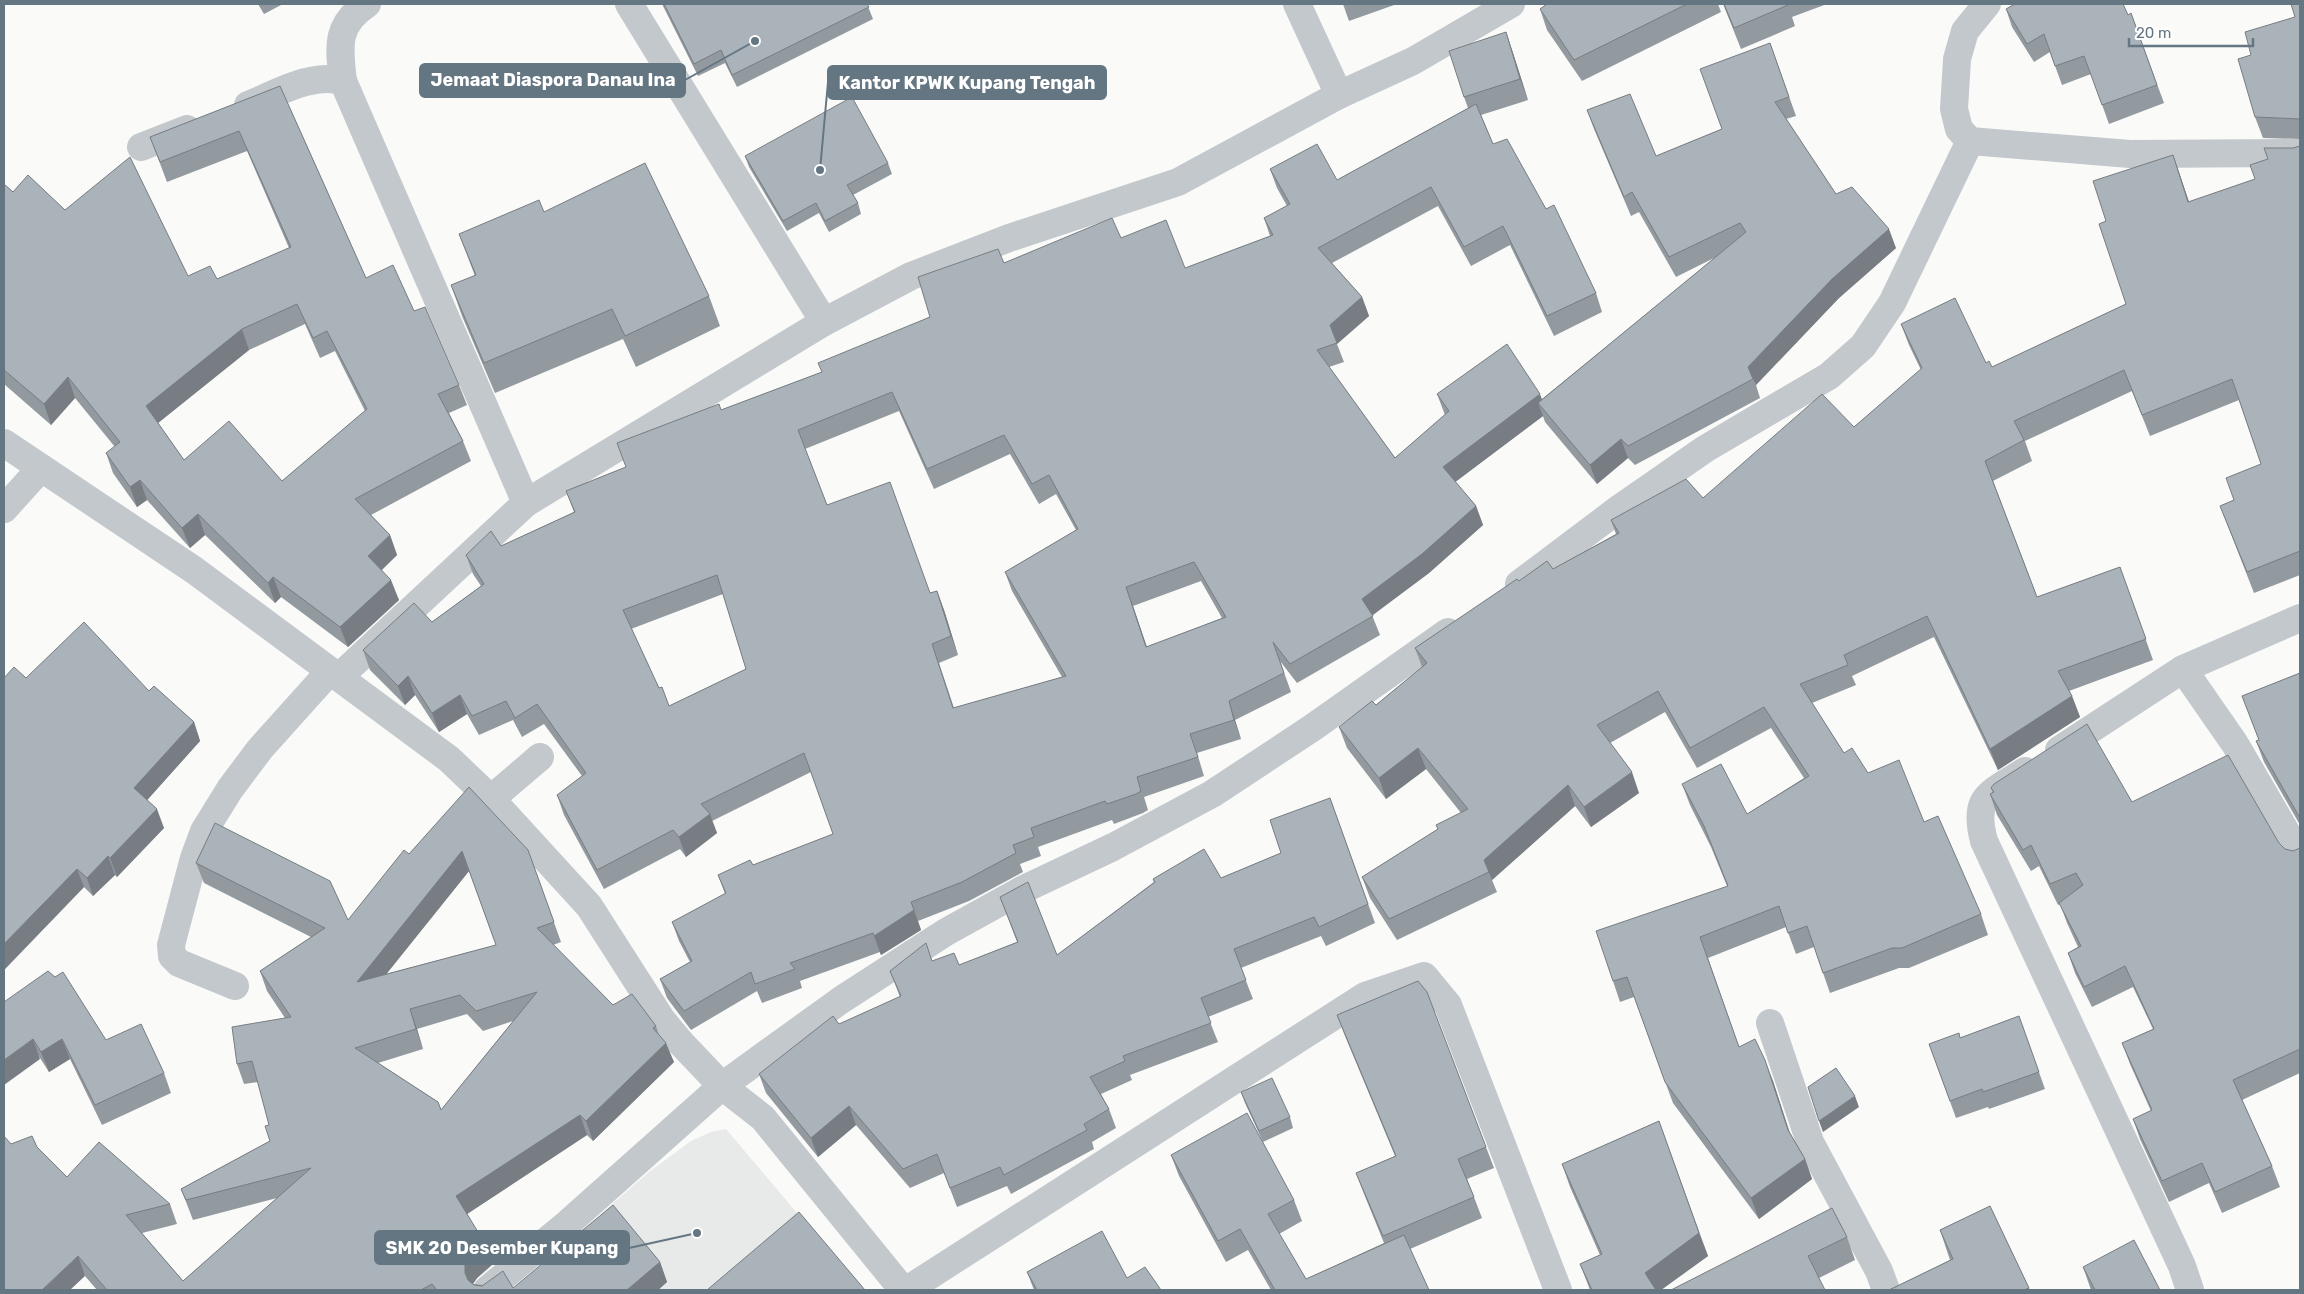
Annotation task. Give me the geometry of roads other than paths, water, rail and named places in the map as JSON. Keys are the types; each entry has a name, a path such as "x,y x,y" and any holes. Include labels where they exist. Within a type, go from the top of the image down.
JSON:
{"street":[{"path":"366,4 347,21 341,38 340,51 343,81 526,503"},
{"path":"629,4 824,322"},
{"path":"1297,4 1339,95"},
{"path":"235,986 179,963 172,956 171,944 194,858 204,831 230,789 260,749 334,674 526,503 824,322 911,276 1009,238 1178,182 1339,95 1413,61 1511,4"},
{"path":"1986,4 1965,31 1957,60 1954,109 1959,129 1970,141 2130,154 2300,153"},
{"path":"140,147 313,80 329,77 343,81"},
{"path":"1495,600 1527,579 1620,508 1705,449 1829,376 1863,346 1892,303 1970,141"},
{"path":"4,443 194,570 449,759 491,799 589,906 662,1020 722,1086 763,1118 903,1290"},
{"path":"4,509 41,468"},
{"path":"487,1290 567,1224 722,1086 841,1000 946,932 1022,890 1113,846 1212,794 1312,728 1382,677 1471,617"},
{"path":"2190,1290 2182,1266 1984,841 1979,820 1980,809 1991,793 2184,669 2300,618"},
{"path":"2184,669 2235,744 2300,856"},
{"path":"491,799 540,757"},
{"path":"907,1290 1365,996 1424,976 1448,1005 1558,1290"},
{"path":"1770,1023 1810,1142 1879,1271 1886,1290"}],"place":[{"name":"Jemaat Diaspora Danau Ina","path":"755,41"},
{"name":"Kantor KPWK Kupang Tengah","path":"820,170"},
{"name":"SMK 20 Desember Kupang","path":"697,1233"}]}
